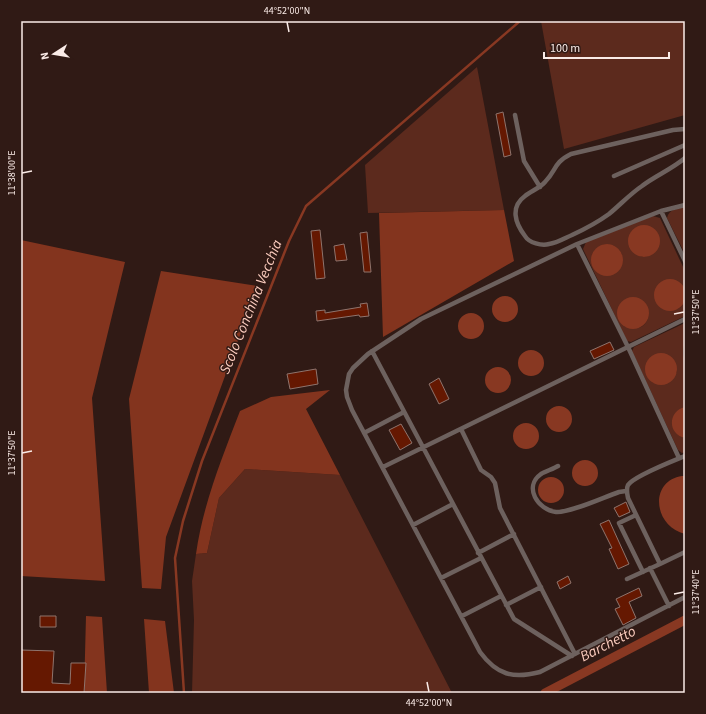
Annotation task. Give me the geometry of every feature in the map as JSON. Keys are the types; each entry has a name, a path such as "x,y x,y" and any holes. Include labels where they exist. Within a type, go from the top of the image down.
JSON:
{"lane":[{"path":"515,115 524,161 540,187"},
{"path":"685,129 673,130 571,154 561,159 549,178 540,187 523,197 515,209 519,229 526,239 537,244 549,244 589,227 609,214 639,187 685,158"},
{"path":"614,176 685,145"},
{"path":"685,205 661,211 577,244 422,319 356,363 349,374 347,381 347,397 352,410 486,660 493,666 511,675 519,676 540,672 685,597"},
{"path":"661,211 685,261"},
{"path":"577,244 628,347 679,458"},
{"path":"383,467 685,319"},
{"path":"372,351 514,619 573,655"},
{"path":"364,433 404,412"},
{"path":"461,429 481,470 491,477 495,483 498,491 498,503 541,587 573,655"},
{"path":"660,564 628,498 626,491 627,486 636,478 685,456"},
{"path":"558,466 540,474 535,481 533,491 537,501 546,510 558,512 626,491"},
{"path":"413,526 453,504"},
{"path":"636,515 619,523 643,572"},
{"path":"478,552 514,534"},
{"path":"627,579 685,552"},
{"path":"442,578 481,558"},
{"path":"650,568 668,606"},
{"path":"506,605 541,587"},
{"path":"462,616 502,596"}],"shaded area":[{"path":"541,21 685,21 685,115 564,149"},
{"path":"477,67 504,210 368,213 365,165"},
{"path":"685,207 685,254 667,218 671,211"},
{"path":"504,210 514,261 383,337 379,213"},
{"path":"653,216 660,218 685,271 685,289 684,288 666,310 677,309 682,306 685,301 685,316 631,342 627,341 583,249 586,242","holes":["650,227 658,234 645,257 640,256 631,248 629,240 630,235 632,231","604,244 612,245 618,249 622,254 623,260 618,271 612,274 603,275 592,259 595,250","644,302 648,314 648,319 645,323 641,327 636,328 624,326"]},
{"path":"644,225 653,228 657,232 660,241 657,250 653,254 644,257 635,254 631,250 628,241 631,232 635,228"},
{"path":"21,240 125,262 92,398 105,581 21,576"},
{"path":"607,244 616,247 620,251 623,260 620,269 616,273 607,276 598,273 594,269 591,260 594,251 598,247"},
{"path":"161,271 258,286 166,537 161,589 142,588 129,399"},
{"path":"670,279 681,284 686,295 681,306 670,311 659,306 654,295 659,284"},
{"path":"505,296 515,299 518,309 515,319 505,322 495,319 492,309 495,299"},
{"path":"633,297 642,300 646,304 649,313 646,322 642,326 633,329 624,326 620,322 617,313 620,304 624,300"},
{"path":"471,313 481,316 484,326 481,336 471,339 461,336 458,326 461,316"},
{"path":"685,323 683,353 685,360 685,407 683,438 685,438 685,452 682,453 678,450 632,351 634,347","holes":["668,355 675,362 677,372 669,381 664,384 656,384 652,382 646,368 649,359"]},
{"path":"531,350 541,353 544,363 541,373 531,376 521,373 518,363 521,353"},
{"path":"661,353 670,356 674,360 677,369 674,378 670,382 661,385 652,382 648,378 645,369 648,360 652,356"},
{"path":"498,367 508,370 511,380 508,390 498,393 488,390 485,380 488,370"},
{"path":"330,390 306,409 340,475 245,469 219,498 207,553 196,554 208,499 240,411 271,397"},
{"path":"559,406 569,409 572,419 569,429 559,432 549,429 546,419 549,409"},
{"path":"685,407 685,438 679,436 675,432 672,422 675,413 679,409"},
{"path":"526,423 536,426 539,436 536,446 526,449 516,446 513,436 516,426"},
{"path":"585,460 595,463 598,473 595,483 585,486 575,483 572,473 575,463"},
{"path":"245,469 340,475 452,693 192,693 194,620 192,581 196,554 207,553 219,498"},
{"path":"685,476 685,534 674,529 666,522 661,513 659,504 660,494 664,486 671,480"},
{"path":"551,477 561,480 564,490 561,500 551,503 541,500 538,490 541,480"},
{"path":"86,616 102,617 107,693 84,693"},
{"path":"144,619 165,621 174,693 149,693"}],"building":[{"path":"503,112 511,155 504,157 496,114"},
{"path":"320,230 325,278 316,279 311,231"},
{"path":"367,232 371,272 364,272 360,233"},
{"path":"344,244 347,260 336,261 334,246"},
{"path":"367,303 369,316 360,317 359,315 317,321 316,311 325,310 325,313 361,307 360,304"},
{"path":"610,342 614,350 594,359 590,351"},
{"path":"316,369 318,384 290,389 287,374"},
{"path":"439,378 449,399 439,404 429,384"},
{"path":"401,424 412,443 400,450 389,430"},
{"path":"626,502 630,512 619,517 614,508"},
{"path":"609,520 629,564 618,569 609,549 612,548 600,524"},
{"path":"568,576 571,583 560,589 557,582"},
{"path":"639,588 642,596 629,602 636,618 623,625 615,609 620,607 616,599"},
{"path":"40,616 56,616 56,627 40,627"},
{"path":"21,650 54,651 52,683 70,684 71,663 86,663 84,693 21,693"}],"waterway":[{"name":"Scolo Conchina Vecchia","path":"184,693 175,558 183,521 202,461 289,241 306,206 520,21"},
{"name":"Barchetto","path":"545,693 685,620"}]}
